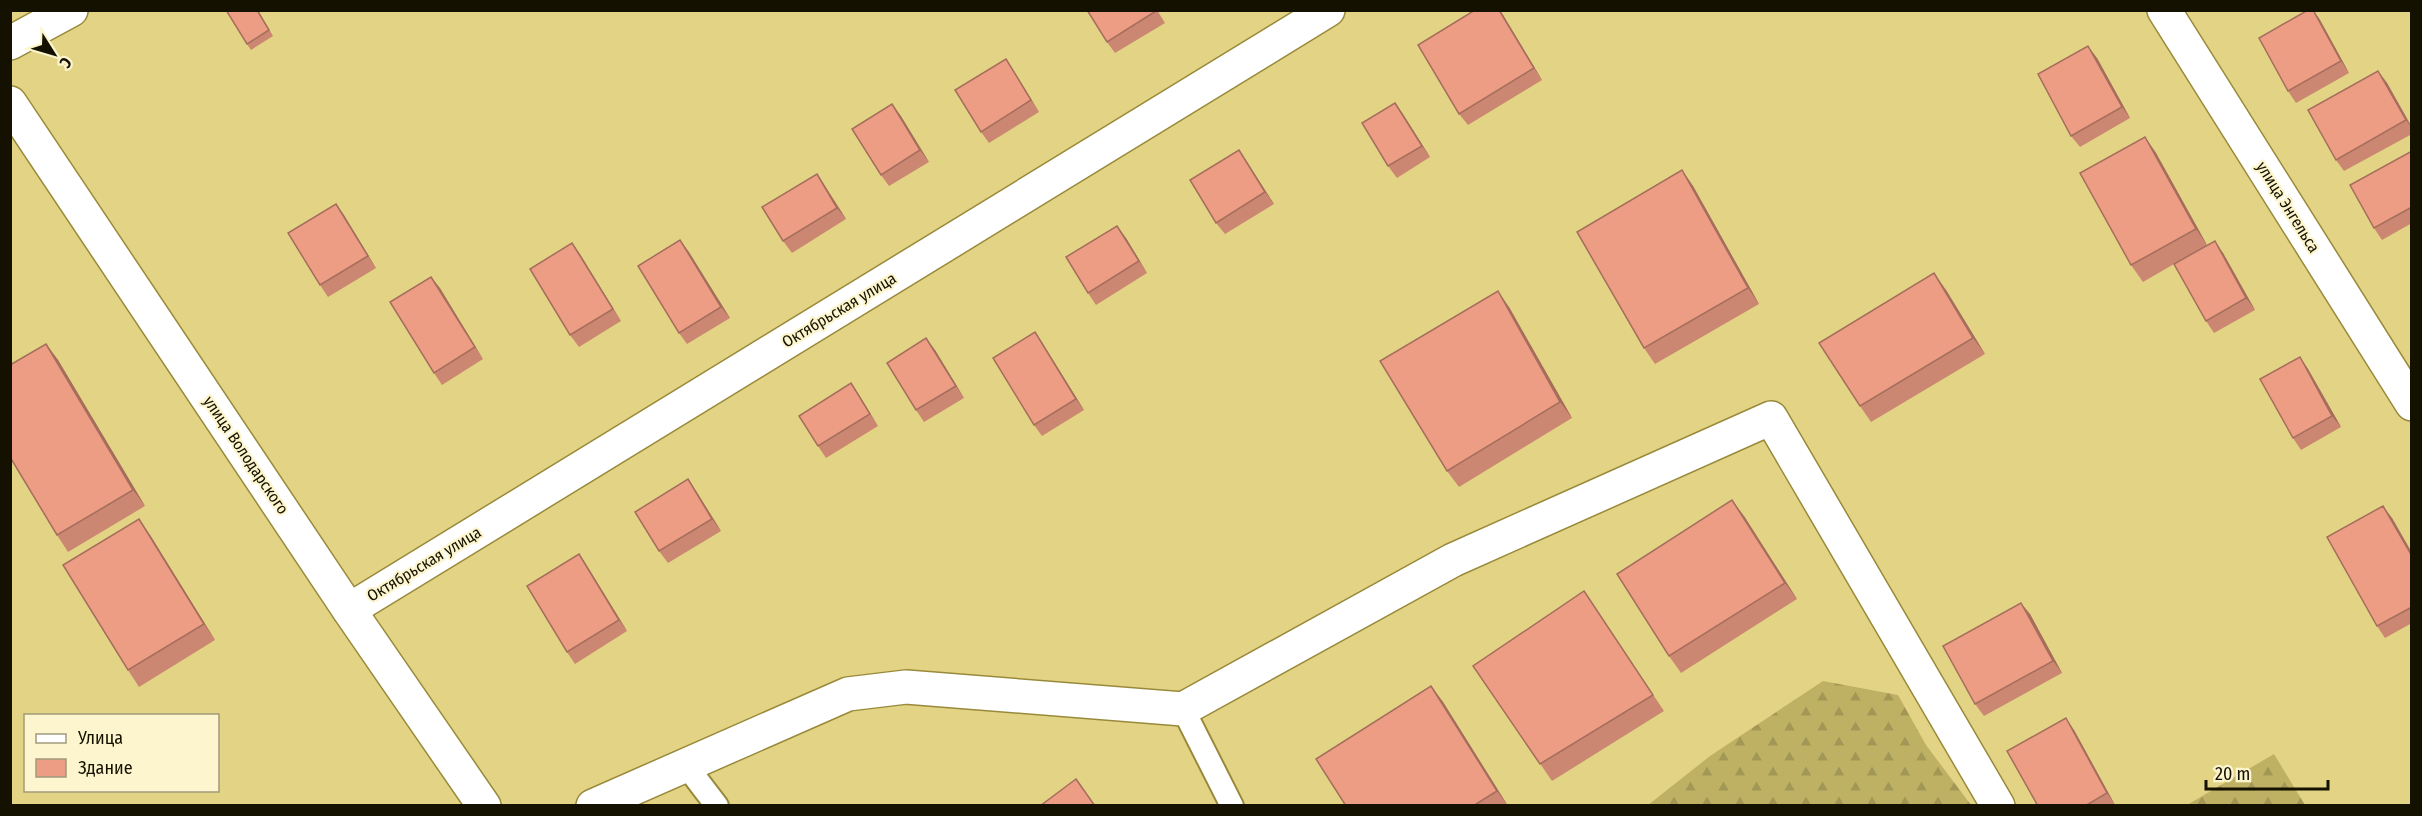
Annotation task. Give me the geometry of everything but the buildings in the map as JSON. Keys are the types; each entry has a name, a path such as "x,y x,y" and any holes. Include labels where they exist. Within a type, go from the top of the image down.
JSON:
{"street":[{"path":"10,43 71,10"},
{"name":"Октябрьская улица","path":"349,610 1329,10"},
{"name":"улица Энгельса","path":"2164,10 2412,404"},
{"name":"улица Володарского","path":"10,103 349,610 484,806"},
{"path":"593,806 848,694 906,687 1183,709 1453,561 1771,418 1998,806"}],"lane":[{"path":"1183,709 1232,806"},
{"path":"685,764 717,806"}],"green space":[{"path":"1823,681 1898,695 1926,745 1971,805 1648,805 1710,756"},
{"path":"2274,754 2305,805 2187,805"}]}
